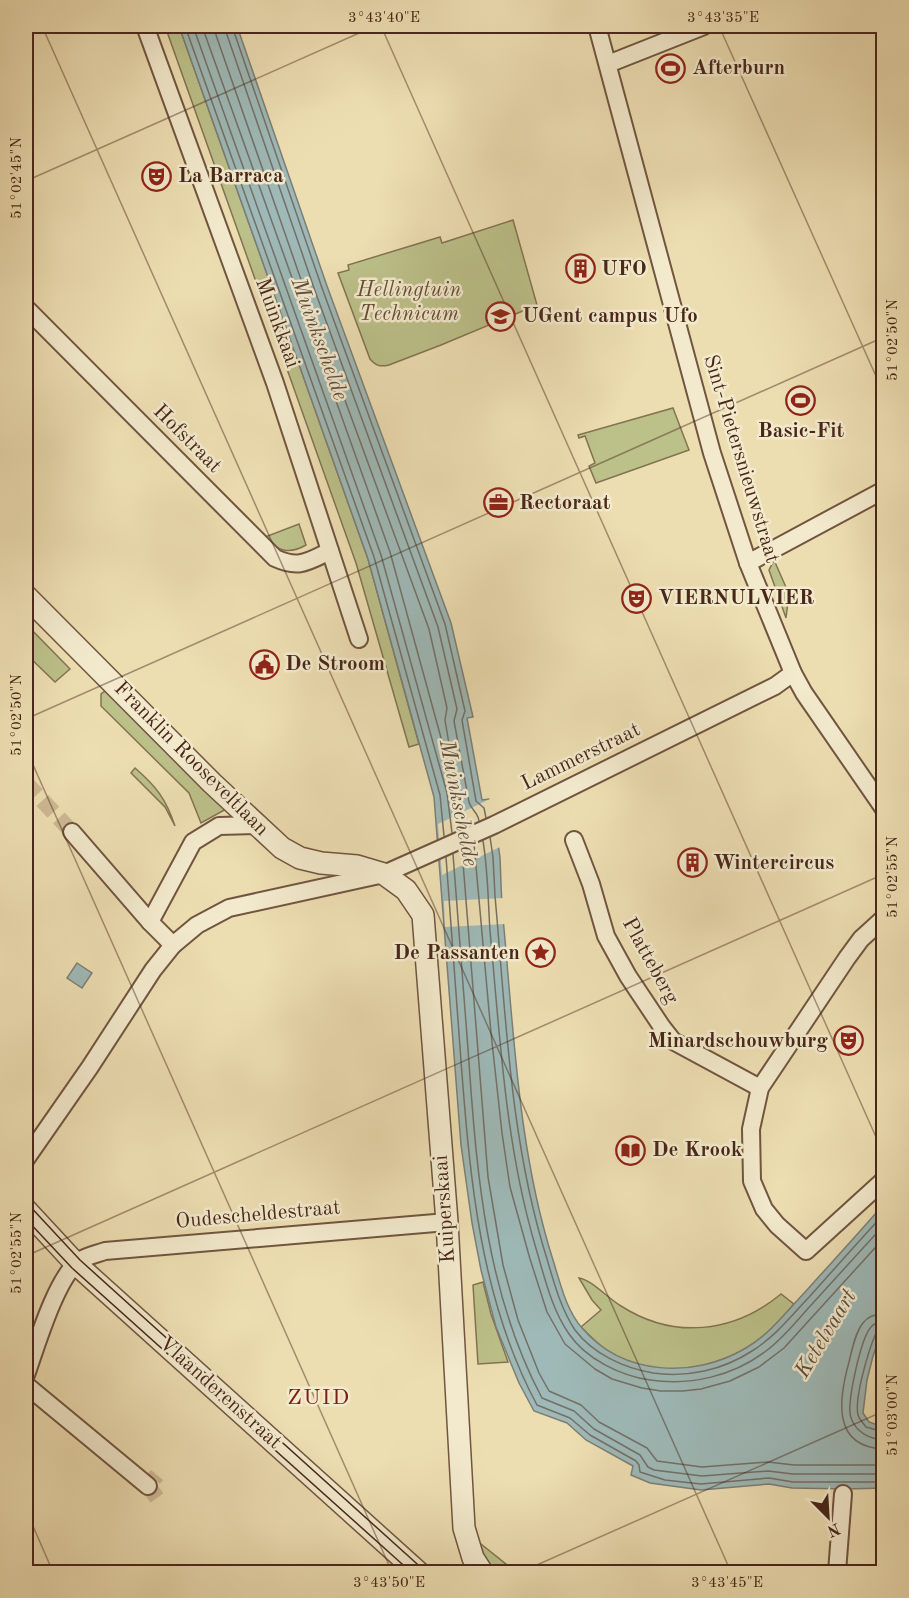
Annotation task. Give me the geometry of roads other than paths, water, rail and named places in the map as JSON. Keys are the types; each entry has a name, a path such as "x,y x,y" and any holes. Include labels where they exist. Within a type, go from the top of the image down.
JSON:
{"street":[{"name":"Muinkkaai","path":"145,26 271,372 359,639"},
{"name":"Sint-Pietersnieuwstraat","path":"597,26 712,453 748,563 793,673 804,693 884,809"},
{"path":"608,64 704,26"},
{"name":"Hofstraat","path":"26,309 274,558 290,565 306,562 330,551"},
{"path":"748,563 884,490"},
{"name":"Franklin Rooseveltlaan","path":"26,596 212,783 282,848 300,858 321,863 357,866 384,874"},
{"name":"Lammerstraat","path":"26,1159 90,1067 153,970 173,945 197,925 229,908 384,874 496,824 776,686 793,673"},
{"path":"150,922 193,842 219,826 257,825"},
{"path":"72,832 150,922 173,945"},
{"name":"Platteberg","path":"573,840 591,884 606,936 628,976 662,1027 673,1041 760,1088"},
{"name":"Kuiperskaai","path":"384,874 406,890 423,915 447,1222 464,1528 477,1565"},
{"path":"884,918 861,939 847,958 760,1088 751,1129 752,1181 764,1209 807,1251 884,1180"},
{"name":"Vlaanderenstraat","path":"26,1210 76,1264 418,1572"},
{"name":"Oudescheldestraat","path":"76,1264 80,1260 105,1251 447,1222"},
{"path":"26,1375 58,1290 76,1264"},
{"path":"26,1384 148,1486"},
{"path":"837,1572 843,1494"}],"water":[{"path":"179,26 237,26 327,286 451,623 473,717 467,718 482,800 489,799 499,851 514,1048 532,1176 553,1260 572,1313 582,1328 599,1344 618,1356 638,1364 660,1368 682,1368 704,1365 726,1358 746,1348 771,1329 883,1205 883,1329 867,1380 863,1413 869,1422 883,1427 883,1488 792,1488 769,1484 701,1490 650,1483 631,1475 633,1466 586,1440 567,1423 534,1411 519,1383 496,1327 472,1223 461,1145 434,797 368,559"},
{"path":"77,963 92,973 82,988 67,978"}],"tunnel":[{"path":"26,783 72,832"},
{"path":"157,1475 148,1486 157,1498"}],"tram line":[{"path":"26,1202 80,1260 426,1572"},
{"path":"26,1219 72,1268 411,1572"}],"place":[{"name":"Afterburn","path":"671,68"},
{"name":"La Barraca","path":"157,176"},
{"name":"UFO","path":"580,269"},
{"name":"UGent campus Ufo","path":"501,316"},
{"name":"Basic-Fit","path":"801,400"},
{"name":"Rectoraat","path":"498,503"},
{"name":"VIERNULVIER","path":"637,598"},
{"name":"De Stroom","path":"264,664"},
{"name":"Wintercircus","path":"692,863"},
{"name":"De Passanten","path":"541,953"},
{"name":"Minardschouwburg","path":"849,1041"},
{"name":"De Krook","path":"631,1150"}],"district":[{"name":"ZUID","path":"319,1398"}],"park label":[{"name":"Hellingtuin Technicum","path":"409,302"}],"water label":[{"name":"Muinkschelde","path":"319,339"},
{"name":"Muinkschelde","path":"458,803"},
{"name":"Ketelvaart","path":"826,1334"}]}
